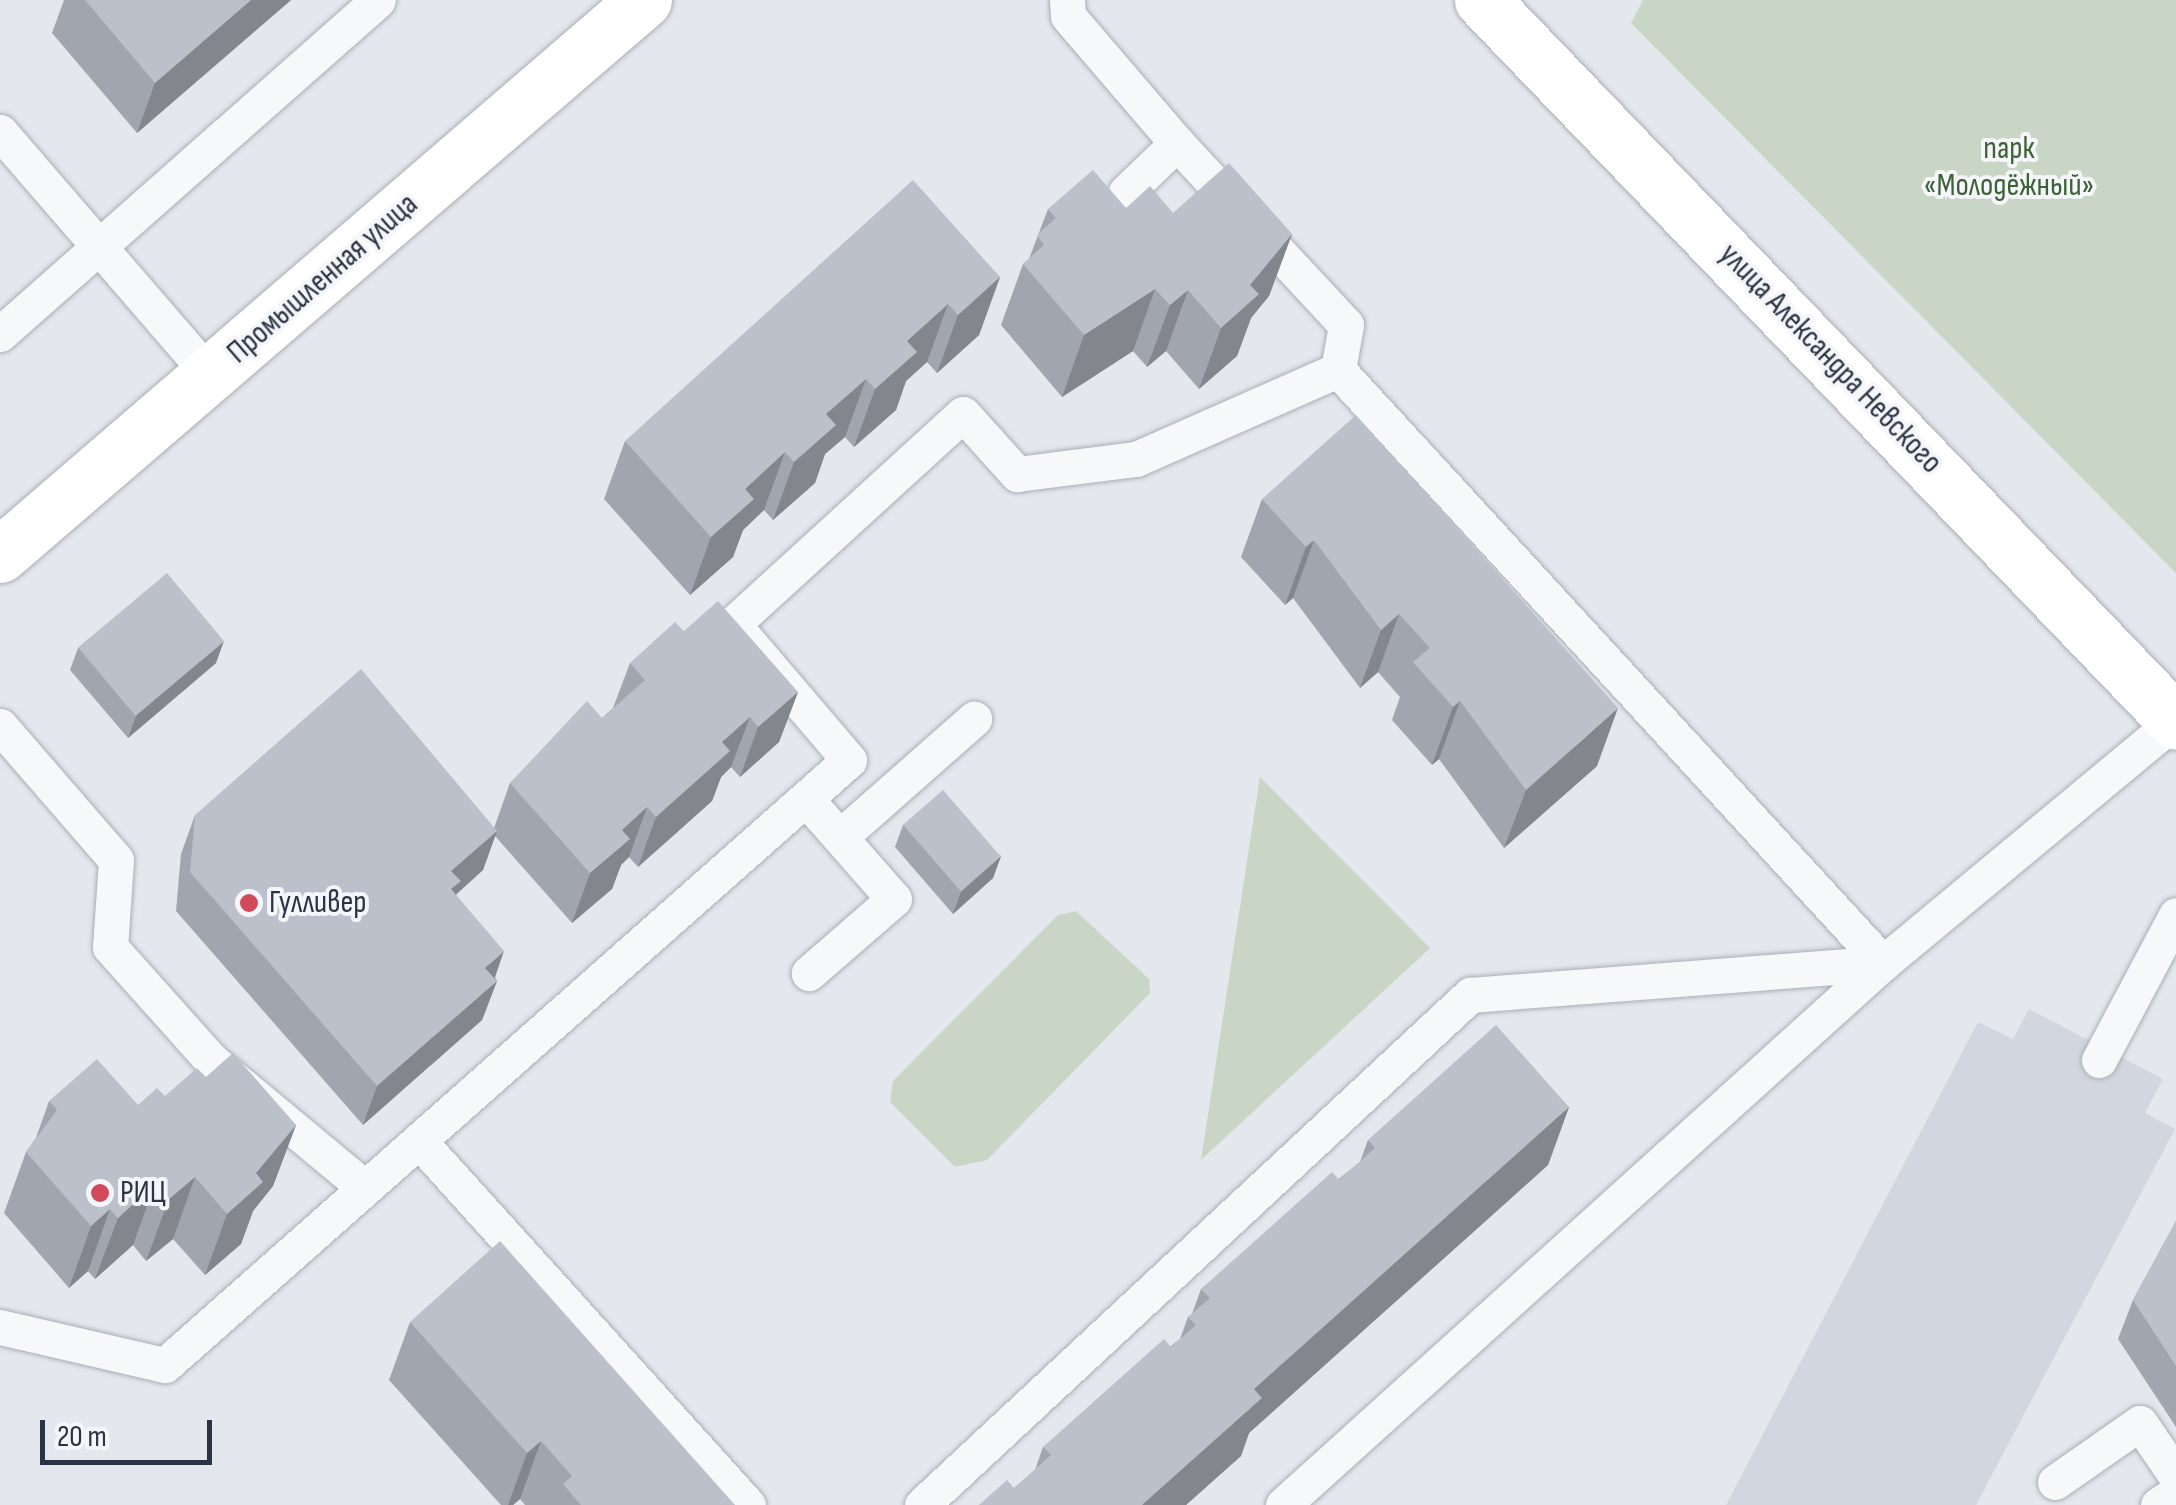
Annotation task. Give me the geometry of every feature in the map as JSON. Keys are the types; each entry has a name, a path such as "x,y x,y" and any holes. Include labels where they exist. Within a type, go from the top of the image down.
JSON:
{"street":[{"name":"Промышленная улица","path":"0,555 644,0"},
{"name":"улица Александра Невского","path":"1493,4 2176,721"}],"lane":[{"path":"0,334 378,0"},
{"path":"1067,0 1068,16 1176,143 1346,325 1338,370"},
{"path":"0,132 210,375"},
{"path":"1126,192 1176,143"},
{"path":"0,1327 165,1365 849,760 733,624 963,414 1017,474 1136,459 1338,370"},
{"path":"1338,370 1883,964"},
{"path":"840,837 974,719"},
{"path":"1283,1505 1883,964 2176,721"},
{"path":"0,726 116,860 110,947 211,1060 366,1188"},
{"path":"806,799 894,899 809,973"},
{"path":"2099,1060 2176,915"},
{"path":"922,1505 1470,995 1883,964"},
{"path":"420,1142 748,1505"},
{"path":"2055,1482 2140,1423 2176,1476"},
{"path":"2158,1505 2176,1492"}],"shaded area":[{"path":"2029,1009 2163,1079 2145,1113 2175,1129 1976,1505 1726,1505 1978,1022 2013,1039"}],"green space":[{"name":"парк «Молодёжный»","path":"1643,0 2176,0 2176,573 1631,23"},
{"path":"1260,777 1430,948 1201,1160"},
{"path":"1076,911 1149,979 1150,993 987,1160 955,1167 890,1102 893,1081 1058,915"}],"building":[{"path":"85,0 251,0 155,83"},
{"path":"1229,163 1292,234 1250,285 1259,294 1221,328 1188,290 1170,305 1155,289 1084,335 1023,264 1044,245 1037,235 1056,218 1048,209 1093,170 1126,208 1150,186 1173,213"},
{"path":"913,180 1000,277 958,315 948,304 907,341 917,352 875,389 866,379 826,414 836,425 794,462 785,452 745,489 754,499 711,537 625,441"},
{"path":"1356,415 1618,708 1526,790 1460,701 1453,707 1413,662 1430,648 1399,614 1381,630 1314,540 1306,547 1262,499"},
{"path":"167,573 224,641 135,716 78,648"},
{"path":"718,601 798,692 758,727 750,717 722,742 730,751 656,817 647,807 622,830 630,839 590,873 510,783 587,701 602,718 645,680 630,663 675,622 684,631"},
{"path":"361,669 497,831 451,871 461,881 451,889 504,951 485,968 497,981 377,1086 190,872 195,815"},
{"path":"943,790 1001,856 961,891 903,825"},
{"path":"1496,1025 1569,1107 1254,1389 1262,1398 1142,1505 979,1505 1007,1480 1014,1488 1051,1455 1043,1447 1164,1339 1171,1347 1196,1325 1188,1317 1210,1298 1201,1289 1332,1172 1339,1180 1375,1148 1368,1140"},
{"path":"233,1053 296,1125 256,1173 263,1182 227,1214 195,1177 169,1199 155,1184 118,1218 110,1209 91,1226 26,1152 57,1110 49,1101 97,1059 138,1105 157,1088 165,1096 197,1068 206,1077"},
{"path":"2176,1221 2176,1366 2133,1300"},
{"path":"500,1241 735,1505 581,1505 563,1484 572,1476 541,1441 527,1453 410,1322"}],"place":[{"name":"Гулливер","path":"249,903"},
{"name":"РИЦ","path":"100,1193"}]}
